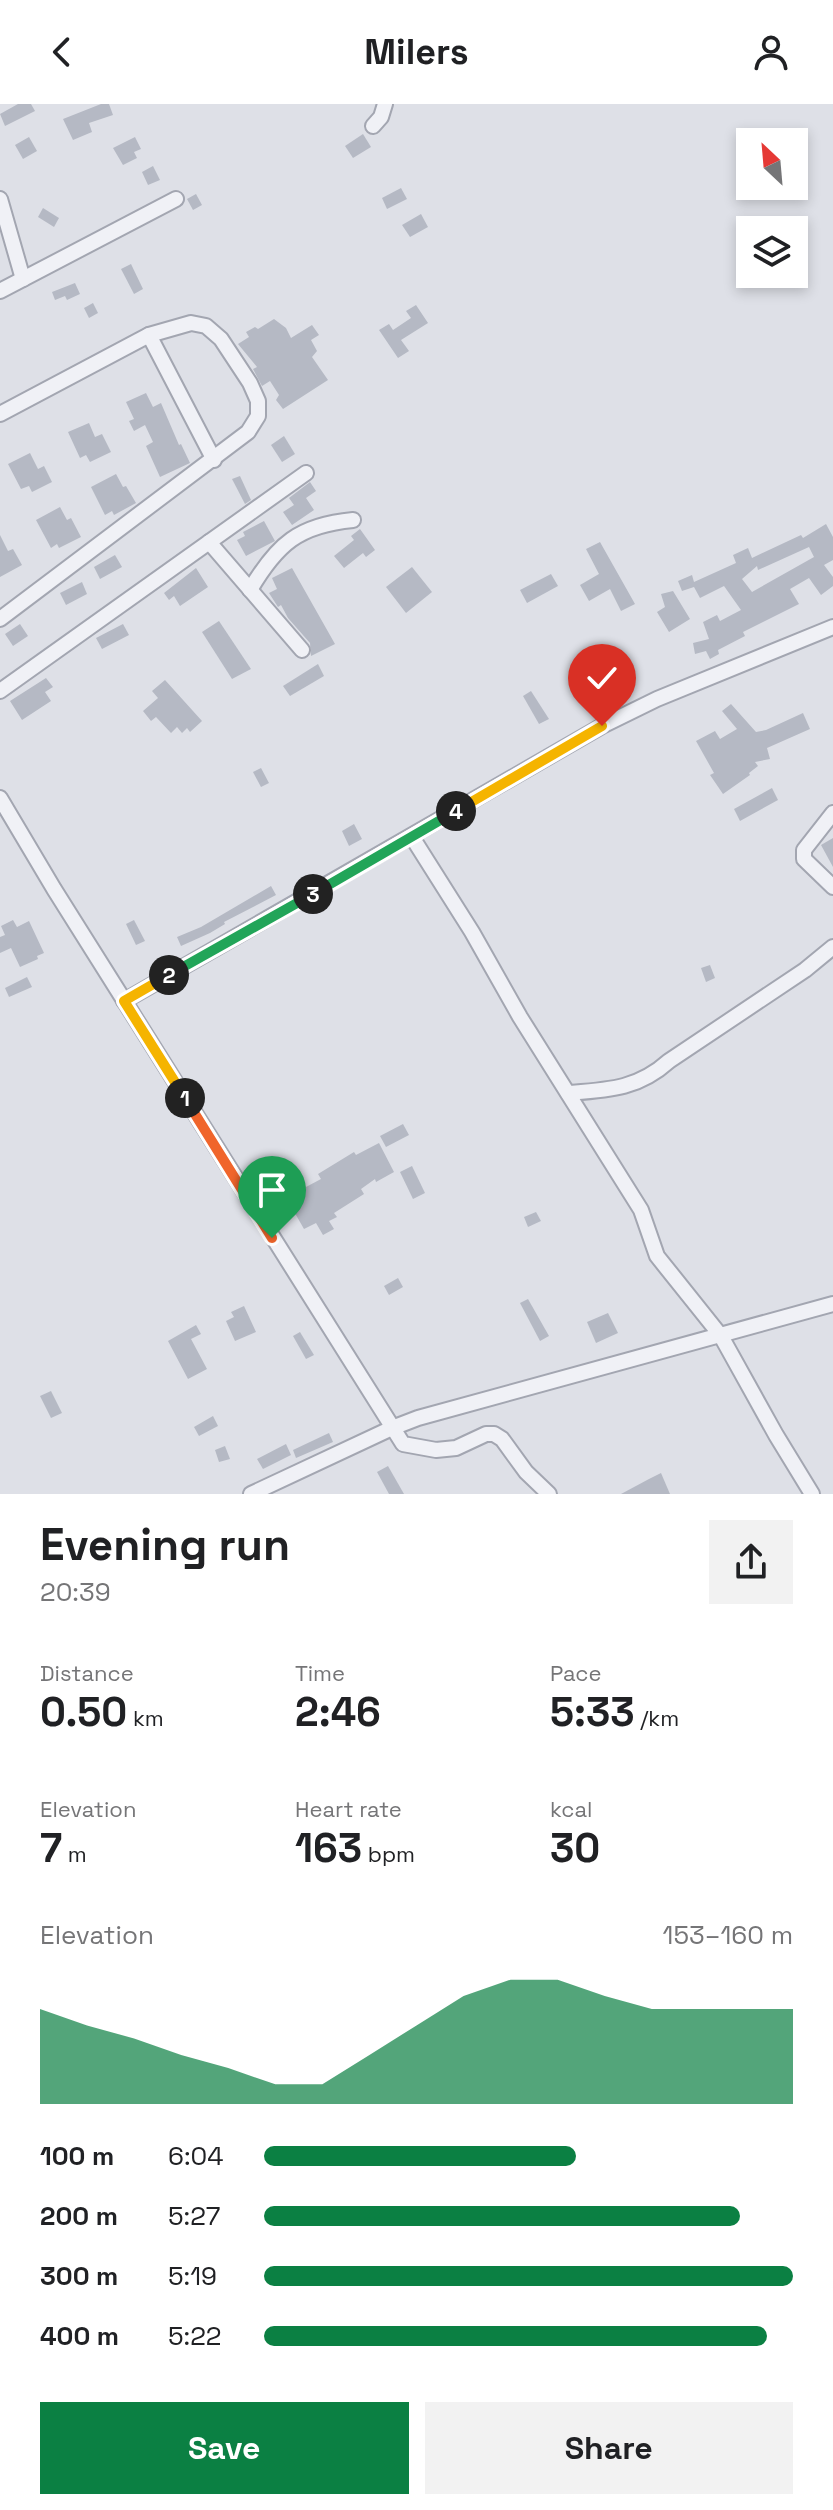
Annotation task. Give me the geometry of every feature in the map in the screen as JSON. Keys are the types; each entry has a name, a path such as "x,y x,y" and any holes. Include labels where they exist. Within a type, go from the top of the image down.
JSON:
{"street":[{"path":"373,126 381,117 385,104"},
{"path":"0,199 23,279"},
{"path":"0,291 176,199"},
{"path":"0,414 149,335 191,323 206,326 221,339 258,401 258,416 248,432 0,619"},
{"path":"149,335 214,460"},
{"path":"0,691 306,473"},
{"path":"250,590 266,562 290,540 330,522 353,520"},
{"path":"209,542 302,650"},
{"path":"124,1001 602,726 657,699 833,627"},
{"path":"0,798 403,1444 436,1450 456,1448 486,1434 494,1434 502,1439 526,1472 549,1494"},
{"path":"833,813 804,850 804,859 833,887"},
{"path":"412,837 641,1210 657,1256 721,1336 812,1494"},
{"path":"568,1093 621,1087 653,1075 669,1061 805,970 833,947"},
{"path":"251,1494 392,1428 432,1414 833,1304"}],"building":[{"path":"18,104 31,104 35,111 5,126 0,114"},
{"path":"101,104 109,104 113,115 89,123 92,132 73,140 63,119"},
{"path":"363,134 371,147 353,158 345,146"},
{"path":"29,137 37,151 23,159 15,145"},
{"path":"135,137 141,149 134,152 137,158 123,165 113,148"},
{"path":"153,166 160,180 148,185 142,172"},
{"path":"401,188 407,199 387,209 382,198"},
{"path":"196,194 202,205 193,210 187,199"},
{"path":"43,208 59,218 54,227 38,217"},
{"path":"421,214 428,227 410,237 402,225"},
{"path":"131,264 143,289 134,294 121,269"},
{"path":"75,283 80,294 67,300 65,296 55,300 52,292"},
{"path":"93,303 98,313 89,318 84,308"},
{"path":"416,305 428,323 401,340 409,351 398,358 379,330 389,324 393,330 411,318 406,311"},
{"path":"274,319 286,328 291,338 312,325 319,335 311,340 317,351 312,357 328,380 283,409 276,400 279,395 270,381 262,386 253,369 257,367 238,344 249,337 246,332"},
{"path":"146,393 153,407 161,403 190,463 160,477 146,446 153,442 145,425 134,431 129,421 134,419 126,402"},
{"path":"89,423 95,437 102,434 111,452 90,462 86,455 80,458 68,432"},
{"path":"284,436 295,454 282,462 271,445"},
{"path":"30,453 38,469 44,466 52,482 32,492 29,486 21,489 8,464"},
{"path":"116,474 136,503 114,515 112,511 105,515 91,487"},
{"path":"240,476 251,500 245,504 232,479"},
{"path":"310,482 316,491 306,498 314,510 292,525 283,512 294,505 289,498"},
{"path":"60,507 67,520 71,518 81,537 59,548 57,544 51,548 36,520"},
{"path":"264,521 275,541 246,556 237,540 245,536 243,532"},
{"path":"826,524 833,537 833,560 824,565 833,577 833,586 821,595 809,578 790,589 799,604 743,632 745,636 718,650 719,654 710,659 706,651 695,654 693,643 709,639 703,622 717,615 720,621 741,610 724,586 700,598 694,587 682,591 678,581 692,575 694,582 736,563 733,555 748,548 752,558 801,535 803,538","holes":["809,547 814,557 752,592 742,579 757,566 758,570"]},
{"path":"360,529 375,550 366,557 363,553 344,568 334,556 354,540 351,536"},
{"path":"0,535 8,551 13,549 22,565 0,577"},
{"path":"600,542 635,604 621,611 610,589 589,601 580,585 599,574 586,549"},
{"path":"115,555 122,567 100,579 94,567"},
{"path":"412,567 432,592 406,613 386,587"},
{"path":"196,568 208,587 180,606 174,596 169,600 164,593"},
{"path":"292,568 335,644 311,656 310,643 269,593 277,589 272,578"},
{"path":"551,574 558,586 527,603 520,590"},
{"path":"82,582 87,594 66,605 60,593"},
{"path":"673,591 690,619 669,632 657,612 665,607 661,594"},
{"path":"219,621 251,669 232,679 202,632"},
{"path":"20,624 28,636 13,646 5,634"},
{"path":"123,624 129,635 102,649 96,638"},
{"path":"318,664 324,676 290,696 283,686"},
{"path":"46,678 53,687 45,692 51,701 22,720 10,701"},
{"path":"165,680 202,721 190,732 187,728 182,733 177,727 171,733 156,717 151,721 143,711 158,698 152,691"},
{"path":"531,691 549,719 539,724 523,696"},
{"path":"731,704 756,732 803,713 810,729 767,748 770,759 755,762 758,766 750,775 723,794 710,775 714,773 696,741 715,731 720,739 737,729 722,711"},
{"path":"261,768 269,783 261,787 253,772"},
{"path":"772,788 778,800 740,821 734,809"},
{"path":"354,824 362,839 349,846 342,831"},
{"path":"833,838 833,867 821,845"},
{"path":"271,886 276,895 181,946 177,937 201,927"},
{"path":"13,920 17,927 29,921 44,953 20,967 11,948 0,953 0,937 5,935 1,926"},
{"path":"134,920 145,941 136,945 126,924"},
{"path":"710,965 715,978 706,982 701,968"},
{"path":"27,977 32,987 9,997 5,988"},
{"path":"403,1124 409,1135 386,1147 380,1136"},
{"path":"379,1143 394,1172 376,1182 375,1179 361,1189 364,1194 334,1213 337,1217 329,1221 334,1229 323,1235 316,1223 304,1229 284,1194 304,1183 306,1187 321,1179 318,1174 354,1152 356,1155"},
{"path":"412,1166 425,1193 413,1199 400,1172"},
{"path":"536,1212 541,1221 528,1227 524,1217"},
{"path":"398,1278 403,1287 389,1295 384,1286"},
{"path":"528,1299 549,1336 540,1341 520,1303"},
{"path":"244,1306 256,1332 235,1341 226,1321 234,1317 231,1312"},
{"path":"608,1313 618,1333 596,1343 587,1322"},
{"path":"196,1325 201,1334 191,1339 207,1369 188,1379 168,1341"},
{"path":"300,1332 314,1355 306,1359 293,1336"},
{"path":"51,1391 62,1413 51,1418 40,1396"},
{"path":"213,1416 218,1426 199,1436 194,1427"},
{"path":"329,1433 333,1442 296,1458 293,1450"},
{"path":"286,1444 291,1455 263,1469 257,1459"},
{"path":"225,1446 230,1459 219,1462 215,1450"},
{"path":"388,1466 404,1494 389,1494 377,1472"},
{"path":"661,1473 670,1494 621,1494 649,1479"}],"route":[{"path":"272,1238 124,1001 602,726"}]}
